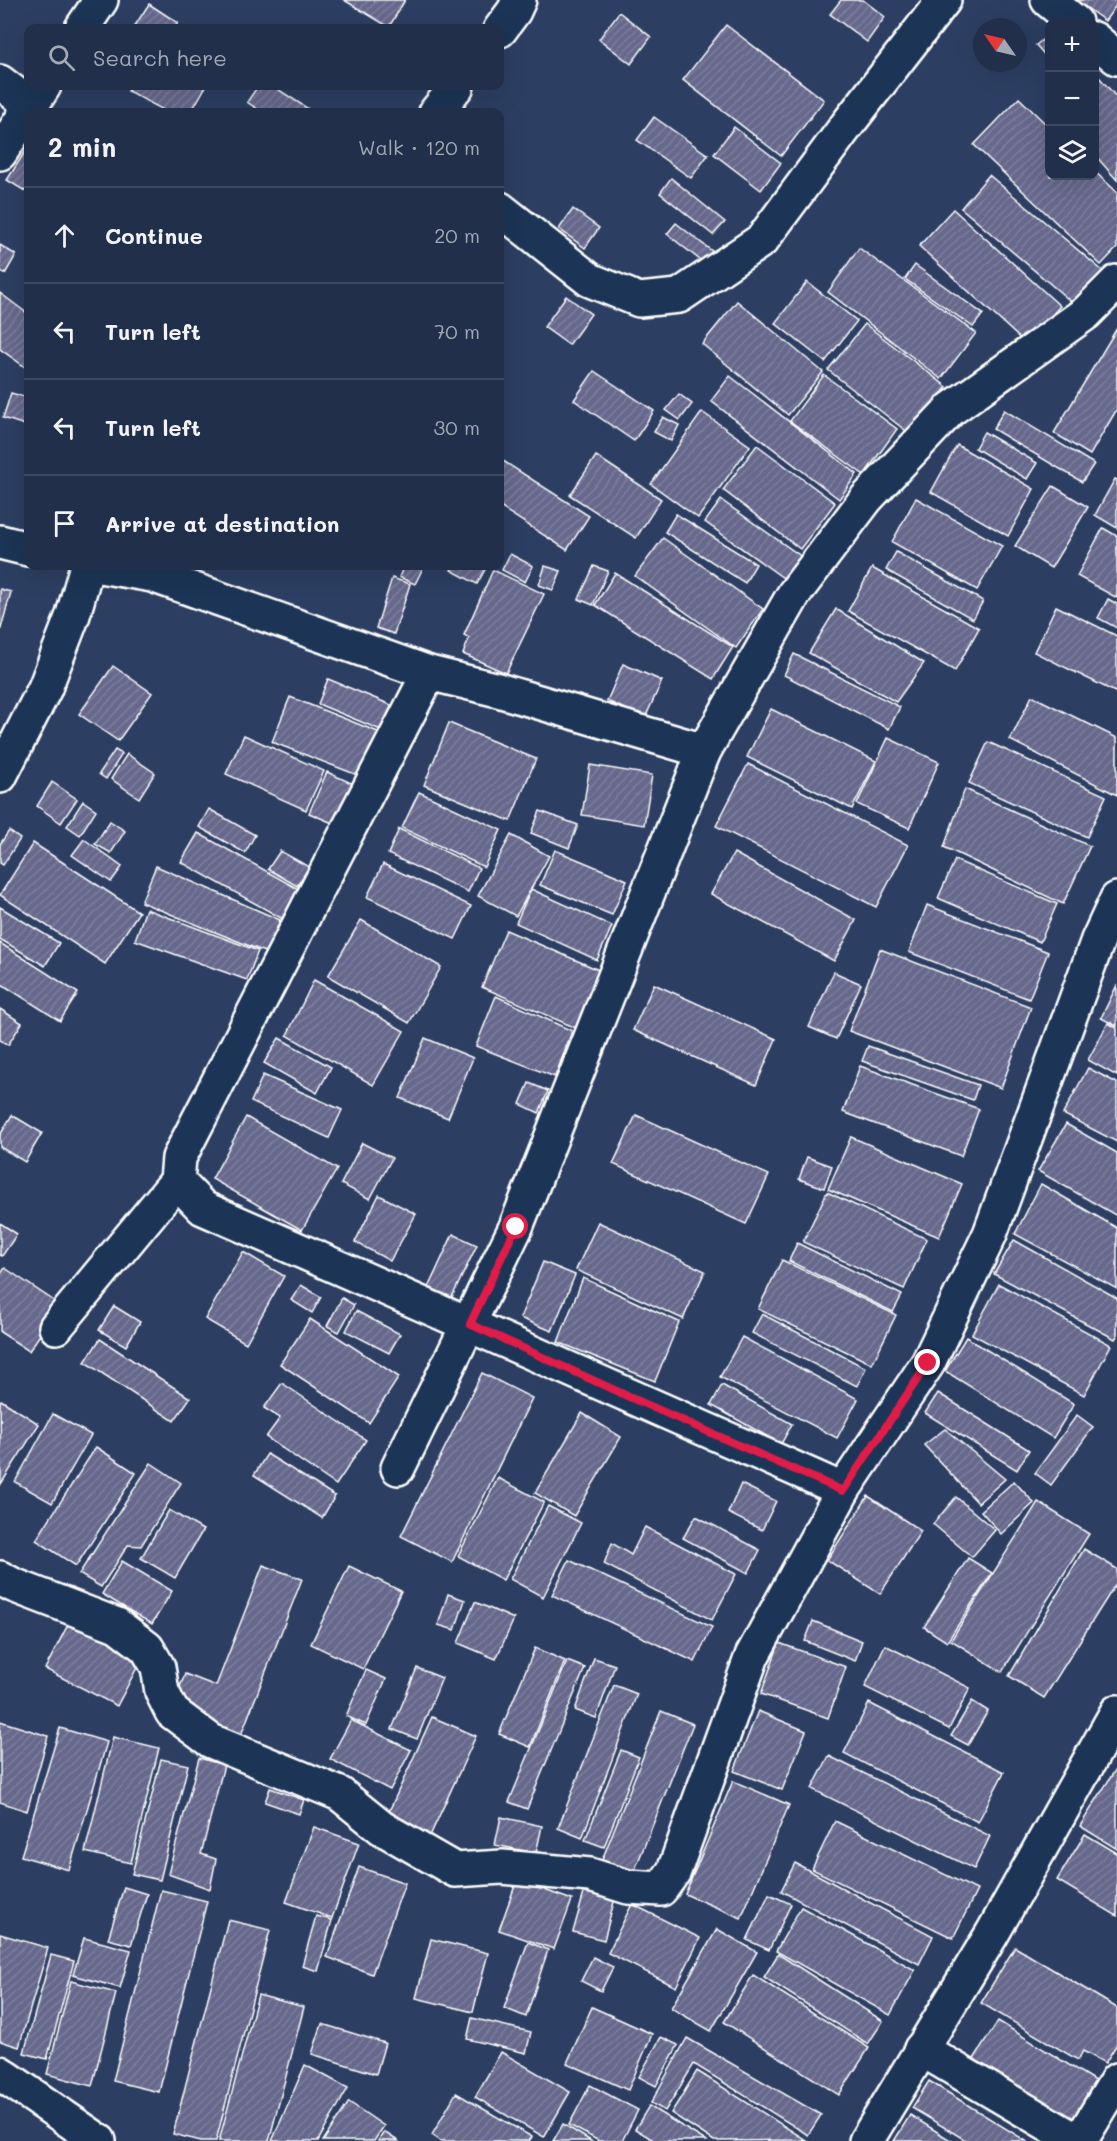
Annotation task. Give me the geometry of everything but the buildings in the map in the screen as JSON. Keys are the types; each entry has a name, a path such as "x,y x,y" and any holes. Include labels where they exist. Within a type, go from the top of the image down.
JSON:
{"street":[{"path":"85,24 101,0"},
{"path":"504,24 519,0"},
{"path":"504,212 590,280 639,300 679,296 762,240 847,124 944,0"},
{"path":"1048,0 1070,18"},
{"path":"1099,42 1117,58"},
{"path":"0,82 37,95 29,108"},
{"path":"439,108 454,90"},
{"path":"0,153 24,115"},
{"path":"398,1468 516,1227 704,751 794,594 866,499 951,409 1086,313 1117,282"},
{"path":"0,542 24,548"},
{"path":"0,776 45,688 73,615 86,570"},
{"path":"154,570 429,673 498,690 704,751"},
{"path":"56,1327 177,1181 179,1158 429,673"},
{"path":"0,1578 117,1625 147,1648 158,1667 162,1692 172,1712 211,1741 340,1794 382,1828 455,1870 502,1867 590,1875 628,1887 661,1888 674,1871 752,1656 843,1491 928,1363 990,1234 1098,940 1117,899"},
{"path":"177,1181 203,1208 470,1324 843,1491"},
{"path":"866,2141 992,1934 1117,1712"},
{"path":"921,2049 1078,2141 1117,2080"},
{"path":"0,2073 99,2141"}],"route":[{"path":"516,1227 470,1324 843,1491 928,1363"}]}
